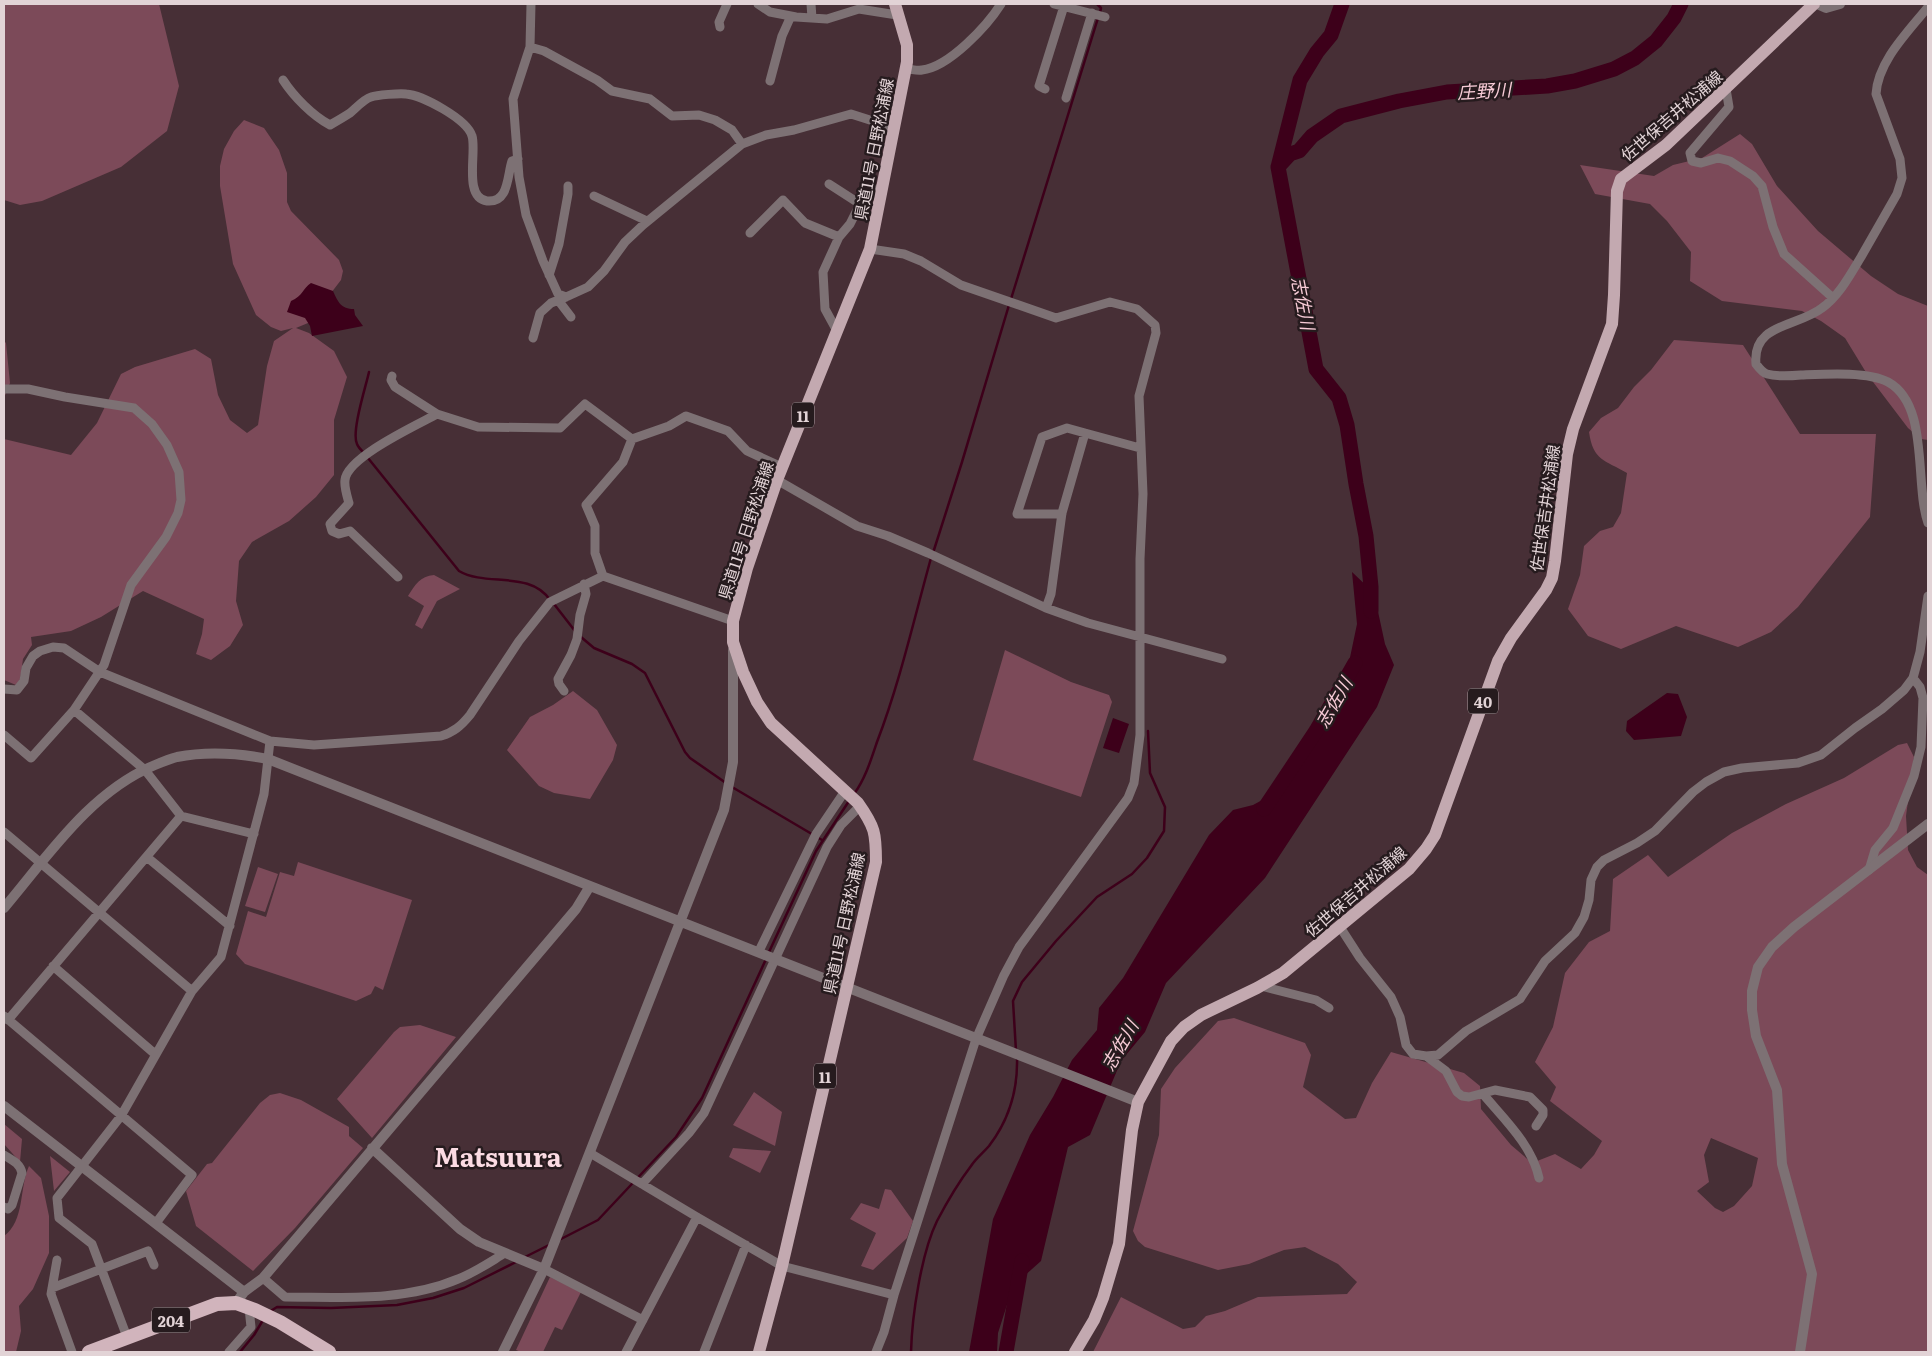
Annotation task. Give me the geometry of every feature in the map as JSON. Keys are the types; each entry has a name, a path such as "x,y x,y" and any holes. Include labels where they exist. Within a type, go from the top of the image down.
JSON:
{"highway":[{"path":"246,1303 328,1352"},
{"name":"204","path":"89,1352 127,1336 217,1304 246,1303"}],"main road":[{"name":"佐世保吉井松浦線","path":"1075,1352 1094,1320 1103,1298 1119,1244 1132,1130 1138,1102 1171,1041 1184,1027 1201,1015 1261,986 1283,973 1410,869 1426,849 1434,835 1498,660 1511,638 1546,590 1552,578 1567,454 1573,429 1612,324 1617,190 1621,179 1666,145 1816,4"},
{"name":"県道11号 日野松浦線","path":"759,1352 782,1266 876,862 876,838 869,819 859,804 771,723 757,702 743,672 733,642 733,621 747,568 777,480 870,249 906,69 907,46 896,9"}],"street":[{"path":"531,4 530,47 513,99 518,159 526,215 549,275 571,317"},
{"path":"720,27 727,4"},
{"path":"758,4 770,12 827,19 859,9 896,9"},
{"path":"811,4 812,18"},
{"path":"906,69 922,70 945,62 979,32 1001,4"},
{"path":"1054,4 1105,16"},
{"path":"1816,4 1826,8 1840,4"},
{"path":"1045,89 1039,86 1064,6"},
{"path":"1928,7 1904,36 1880,72 1877,83 1876,94 1900,159 1902,178 1897,194 1845,283 1833,298 1816,312 1770,331 1761,341 1755,354 1756,364 1766,374 1784,376 1827,374 1874,377 1887,381 1900,390 1915,422 1921,482 1928,523"},
{"path":"1066,98 1093,13"},
{"path":"770,82 782,36 791,16"},
{"path":"530,47 544,51 612,91 650,99 672,116 699,115 714,120 732,130 742,144"},
{"path":"283,80 288,88 321,120 330,125 370,97 406,94 443,108 466,127 472,135 474,161 471,178 478,197 483,201 499,199 505,191 512,161 518,159"},
{"path":"1726,89 1729,107 1690,153 1692,161 1701,163 1718,158 1730,161 1753,176 1762,186 1773,227 1784,254 1833,298"},
{"path":"533,338 540,312 551,303 588,287 604,271 625,242 647,221 742,144 766,135 794,130 851,114 895,128"},
{"path":"829,184 860,204"},
{"path":"837,331 825,309 823,272 838,237 850,224 860,204 883,185"},
{"path":"549,275 559,244 568,186"},
{"path":"594,196 647,221"},
{"path":"750,233 783,200 805,223 838,237"},
{"path":"870,249 904,254 921,261 961,285 1056,318 1110,302 1137,309 1155,325 1156,333 1139,396 1143,494 1140,559 1141,685 1140,735 1134,783 1128,798 1019,947 1004,975 976,1039 894,1295 884,1332 876,1352"},
{"path":"392,376 391,380 395,386 437,414 478,426 560,428 584,404 632,439"},
{"path":"4,389 28,389 134,408 152,424 167,446 179,472 180,500 178,513 166,537 131,585 100,672 74,710 31,758 4,735"},
{"path":"398,577 350,531 339,534 332,531 330,524 349,503 345,480 351,466 370,452 437,414"},
{"path":"603,576 595,553 595,526 586,505 623,462 632,439 669,426 686,416 728,431 747,451 782,467"},
{"path":"1062,514 1017,514 1042,437 1067,428 1140,448"},
{"path":"1046,608 1051,594 1062,514 1085,433"},
{"path":"777,480 857,526 888,536 938,557 1046,608 1088,623 1222,659"},
{"path":"4,689 17,690 21,686 28,662 40,651 53,647 64,648 100,672 270,741 314,745 441,736 451,733 461,726 519,641 553,600 603,576 733,621"},
{"path":"564,691 558,679 572,655 578,635 580,615 586,594 584,584"},
{"path":"1340,927 1360,958 1391,997 1400,1016 1406,1045 1413,1054 1438,1055 1466,1031 1520,999 1545,961 1575,933 1584,917 1589,900 1591,880 1597,867 1604,860 1655,831 1693,792 1706,782 1724,772 1742,768 1798,764 1821,755 1904,690 1913,678 1920,652 1928,596"},
{"path":"503,1352 544,1269 724,810 733,762 733,642"},
{"path":"1869,870 1875,850 1893,828 1914,776 1918,757 1923,698 1920,687 1913,678"},
{"path":"74,710 145,770 182,816 254,834"},
{"path":"127,1336 92,1244 59,1218 57,1198 121,1116 192,991 221,957 264,794 270,741"},
{"path":"4,908 80,818 96,802 119,785 145,770 175,757 208,753 241,754 268,759 1138,1102"},
{"path":"761,952 815,836 845,791"},
{"path":"644,1186 704,1113 774,957 833,837 859,804"},
{"path":"156,1222 192,1176 6,1018 148,858 182,816"},
{"path":"1800,1352 1812,1274 1782,1164 1777,1090 1756,1036 1752,1010 1752,990 1758,968 1772,946 1928,824"},
{"path":"4,832 192,991"},
{"path":"148,858 230,926"},
{"path":"246,1303 263,1278 576,909 590,886"},
{"path":"53,966 155,1054"},
{"path":"1261,986 1316,1000 1329,1008"},
{"path":"1426,1056 1446,1071 1457,1092 1462,1096 1469,1097 1495,1090 1530,1097 1543,1110 1543,1115 1536,1126"},
{"path":"1483,1094 1514,1130 1534,1160 1539,1178"},
{"path":"4,1106 156,1222 246,1303 250,1327 229,1352"},
{"path":"372,1148 460,1229 479,1242 544,1269 643,1320"},
{"path":"590,1153 782,1266 894,1295"},
{"path":"4,1155 17,1163 22,1173 12,1205 8,1209 4,1207"},
{"path":"626,1352 697,1217"},
{"path":"704,1352 746,1246"},
{"path":"52,1288 148,1251 154,1265"},
{"path":"263,1278 285,1297 382,1296 419,1290 458,1280 505,1253"},
{"path":"57,1260 51,1294 72,1352"}],"shaded area":[{"path":"4,4 159,4 179,86 167,131 121,167 42,201 20,205 4,200"},
{"path":"244,120 264,128 279,150 287,173 287,202 291,211 339,260 343,271 341,280 308,323 296,328 309,333 334,351 347,377 334,420 334,475 316,497 289,521 252,542 239,561 236,601 243,625 230,646 211,660 196,654 204,619 143,591 101,617 71,631 31,637 32,645 23,659 20,680 16,685 4,680 4,439 71,455 97,423 121,374 135,367 195,349 211,359 218,395 230,420 247,433 258,425 267,366 274,341 293,328 281,331 271,327 256,315 233,264 220,186 220,166 224,149 234,131"},
{"path":"1740,134 1752,144 1777,186 1818,231 1871,276 1898,294 1928,306 1928,440 1921,439 1908,428 1867,374 1845,338 1821,321 1802,311 1722,301 1690,281 1691,252 1667,221 1650,204 1595,194 1580,165 1654,176 1673,165 1702,158"},
{"path":"1674,340 1743,345 1800,434 1876,434 1870,517 1798,607 1771,632 1738,647 1676,626 1621,649 1588,636 1568,609 1580,575 1584,546 1600,531 1613,527 1621,513 1627,473 1606,462 1597,454 1591,442 1589,432 1601,418 1618,408"},
{"path":"4,341 6,343 10,383 4,398"},
{"path":"434,575 460,589 437,601 422,629 415,625 424,606 408,596 421,579"},
{"path":"1005,650 1071,682 1109,695 1112,702 1081,797 973,760"},
{"path":"573,691 597,710 617,745 613,760 590,799 554,793 539,786 507,750 530,717 553,705"},
{"path":"1907,743 1914,757 1906,816 1908,850 1917,867 1928,875 1928,1352 1093,1352 1121,1297 1183,1329 1195,1327 1206,1316 1225,1311 1258,1297 1347,1294 1357,1282 1338,1264 1305,1247 1284,1250 1249,1264 1218,1270 1145,1247 1138,1241 1133,1231 1159,1135 1161,1089 1175,1068 1218,1021 1234,1018 1305,1043 1311,1055 1303,1087 1345,1119 1356,1118 1372,1083 1391,1052 1464,1073 1480,1086 1481,1109 1511,1145 1532,1163 1555,1154 1581,1169 1594,1155 1602,1141 1550,1101 1556,1087 1535,1062 1553,1027 1565,973 1589,942 1610,931 1613,879 1648,855 1668,877 1732,833 1786,804 1844,778 1898,745","holes":["1711,1138 1758,1158 1752,1186 1734,1206 1723,1212 1715,1208 1697,1191 1709,1182 1704,1155"]},
{"path":"298,862 412,900 383,990 375,986 371,994 356,1001 245,964 236,954 248,911 266,917 280,872 294,876"},
{"path":"258,867 278,874 265,912 245,906"},
{"path":"420,1025 456,1037 372,1138 337,1099 394,1032 400,1027"},
{"path":"754,1092 782,1112 775,1146 733,1125"},
{"path":"280,1093 301,1100 349,1127 349,1136 363,1148 295,1228 253,1271 196,1226 186,1191 207,1164 212,1163 260,1103 270,1095"},
{"path":"4,1124 22,1139 20,1162 4,1144"},
{"path":"733,1148 771,1151 760,1173 729,1157"},
{"path":"50,1156 70,1172 54,1191"},
{"path":"29,1166 41,1178 49,1216 49,1253 33,1289 19,1306 21,1331 16,1352 4,1352 4,1236 11,1230 19,1213"},
{"path":"885,1189 891,1190 913,1221 907,1238 873,1270 861,1266 876,1233 850,1219 861,1203 879,1209"},
{"path":"550,1277 581,1292 562,1330 555,1327 543,1352 521,1352 516,1350"}],"water":[{"path":"311,283 333,291 340,304 346,308 354,309 355,315 363,326 312,336 310,326 305,318 287,312 291,301 298,297"},
{"path":"1352,572 1374,593 1385,644 1394,665 1377,707 1265,878 1166,983 1145,1032 1121,1061 1090,1135 1068,1147 1041,1261 1013,1286 998,1333 997,1352 969,1352 993,1219 1030,1135 1053,1097 1072,1060 1097,1030 1099,1008 1123,978 1209,835 1233,810 1253,805 1286,787 1310,751 1343,691 1357,624"},
{"path":"1667,693 1678,694 1687,717 1681,736 1634,740 1626,731 1627,721"},
{"path":"1113,718 1129,724 1119,753 1103,748"}],"waterway":[{"path":"1097,4 1101,8 1100,13"},
{"name":"志佐川","path":"1342,4 1331,35 1317,52 1300,80 1278,167 1316,369 1339,398 1347,425 1366,536 1371,587 1371,611"},
{"name":"庄野川","path":"1278,167 1290,154 1299,151 1312,136 1341,116 1399,101 1447,92 1547,86 1575,81 1614,69 1635,58 1656,41 1674,18 1681,4"},
{"path":"1011,299 1098,18"},
{"path":"933,553 1009,305"},
{"path":"364,453 357,444 356,430 369,372"},
{"path":"368,458 459,571 470,576 531,585 550,600"},
{"path":"854,794 867,769 893,697 931,558"},
{"path":"554,604 575,631"},
{"path":"581,637 594,648 632,664 645,673 685,752 690,758 726,783"},
{"name":"志佐川","path":"1264,809 1316,731 1355,663"},
{"path":"1016,1051 1013,1001 1022,982 1056,941 1097,897 1132,874 1147,858 1164,831 1165,807 1150,773 1148,731"},
{"path":"732,787 822,840"},
{"path":"769,952 816,851 849,801"},
{"path":"559,1240 598,1220 676,1137 702,1098 767,957"},
{"path":"911,1352 918,1285 931,1235 957,1186 973,1163 989,1146 1002,1126 1014,1092 1017,1057"},
{"path":"525,1257 549,1245"},
{"name":"志佐川","path":"1006,1352 1022,1261"},
{"path":"269,1312 277,1307 331,1308 397,1305 433,1298 464,1288 516,1262"},
{"path":"240,1352 263,1320"}],"district":[{"name":"Matsuura","path":"498,1155"}]}
